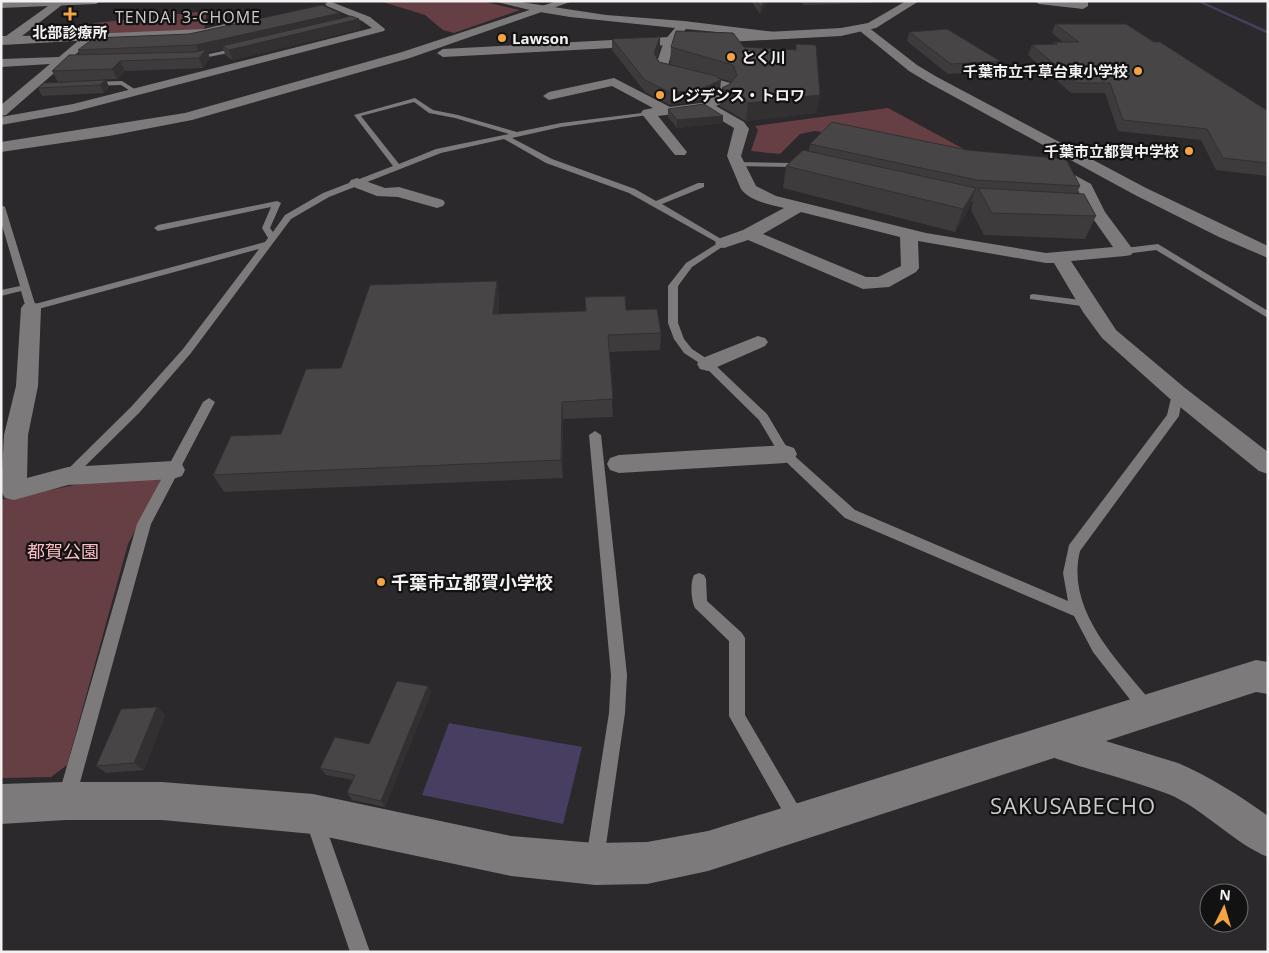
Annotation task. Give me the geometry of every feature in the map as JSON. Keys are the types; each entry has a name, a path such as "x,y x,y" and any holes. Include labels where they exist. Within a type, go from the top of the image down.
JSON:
{"street":[{"path":"1,4 96,1"},
{"path":"498,1 581,17 684,24 788,36"},
{"path":"1,147 187,117 406,55 568,1"},
{"path":"406,55 788,36 864,29 881,22 914,1"},
{"path":"1039,1 1083,6 1083,1"},
{"path":"4,42 61,2"},
{"path":"1,121 74,108 380,29 324,4"},
{"path":"19,20 36,20"},
{"path":"4,42 204,32 243,23"},
{"path":"680,152 648,113 706,106 726,97 728,92 726,86 663,68 662,65 670,41 684,24"},
{"path":"864,29 913,68 933,80 1109,176 1193,219 1268,253"},
{"path":"1,112 36,86 89,37"},
{"path":"1,62 61,61"},
{"path":"549,96 614,82 666,110"},
{"path":"8,88 36,86"},
{"path":"706,106 739,125 742,129 734,156 749,189 770,200 797,208 909,233 1046,258 1125,251"},
{"path":"1029,170 1064,175 1085,187 1092,212 1125,251"},
{"path":"357,183 383,193 399,192 437,203"},
{"path":"724,242 749,234 797,208"},
{"path":"749,234 863,283 882,283 910,268 909,233"},
{"path":"1060,258 1109,334 1177,393 1268,465"},
{"path":"28,298 27,386 8,437 14,491 68,476 173,470"},
{"path":"708,364 758,342"},
{"path":"619,464 785,454"},
{"path":"1,804 65,801 162,802 313,814 511,856 594,864 647,863 708,851 1256,676 1268,678"},
{"path":"1053,741 1178,780 1240,818 1268,839"}],"lane":[{"path":"191,59 246,47"},
{"path":"61,61 76,60"},
{"path":"86,84 122,83 134,91"},
{"path":"398,168 357,115 416,100 431,112 456,116 516,134"},
{"path":"68,476 135,410 187,352 269,241 288,217 295,212 326,195 439,151 504,136 648,113"},
{"path":"504,136 550,161 632,191 724,242 689,265 673,286 673,324 679,339 688,351 708,364 763,417 785,454 850,514 1077,610"},
{"path":"738,164 791,165 810,169"},
{"path":"656,204 701,185"},
{"path":"158,228 277,203 266,228 269,241"},
{"path":"1,207 28,298"},
{"path":"1,293 28,298 269,241"},
{"path":"1125,251 1158,247 1268,315"},
{"path":"1,252 15,250"},
{"path":"1033,297 1089,304"},
{"path":"1148,710 1098,645 1077,610 1069,574 1074,549 1173,416 1177,393"},
{"path":"65,801 144,524 209,402"},
{"path":"594,864 617,713 619,675 595,435"},
{"path":"699,579 700,604 737,638 737,716 798,822"},
{"path":"313,814 360,952"}],"green space":[{"path":"481,1 520,10 454,33 443,30 425,15 383,2"},
{"path":"207,11 204,30 79,35 94,23"},
{"path":"888,108 975,155 815,131 800,134 780,154 751,151 758,130 755,126"},
{"name":"都賀公園","path":"168,466 128,544 67,765 51,777 1,778 1,500"}],"shaded area":[{"path":"449,723 582,747 563,824 422,795"}],"building":[{"path":"756,1 765,1 761,7"},
{"path":"322,5 340,13 196,45 78,50 94,38 189,34"},
{"path":"351,16 359,19 229,50 222,46"},
{"path":"1055,24 1126,24 1154,42 1160,42 1268,111 1268,163 1223,158 1207,129 1123,120 1110,83 1076,83 1032,45 1057,44 1054,42 1079,42"},
{"path":"947,29 1000,61 951,64 909,32"},
{"path":"676,31 733,33 744,47 796,50 796,44 816,45 820,95 748,103 722,88 730,84 737,75 733,65 671,47"},
{"path":"660,37 654,53 659,62 716,76 721,80 701,89 671,93 645,80 612,39"},
{"path":"206,49 199,58 120,61 112,69 52,71 69,55 196,52"},
{"path":"106,80 100,85 38,88 44,83"},
{"path":"704,104 723,116 677,120 668,109"},
{"path":"832,122 967,150 1066,159 1080,186 977,180 810,144"},
{"path":"803,150 976,188 963,209 786,166"},
{"path":"978,188 1084,194 1096,216 992,213"},
{"path":"497,281 493,314 586,311 585,297 625,296 626,310 657,309 661,333 608,335 613,399 562,402 561,460 213,475 231,436 281,434 306,369 341,368 370,285"},
{"path":"397,681 428,686 381,801 347,793 355,775 320,768 335,737 369,744"},
{"path":"157,707 134,763 96,766 121,709"}],"waterway":[{"path":"1198,1 1268,33"}],"place":[{"name":"北部診療所","path":"70,14"},
{"name":"Lawson","path":"502,38"},
{"name":"とく川","path":"731,57"},
{"name":"千葉市立千草台東小学校","path":"1138,71"},
{"name":"レジデンス・トロワ","path":"660,95"},
{"name":"千葉市立都賀中学校","path":"1189,151"},
{"name":"千葉市立都賀小学校","path":"381,582"}],"district":[{"name":"TENDAI 3-CHOME","path":"188,17"},
{"name":"SAKUSABECHO","path":"1073,805"}]}
